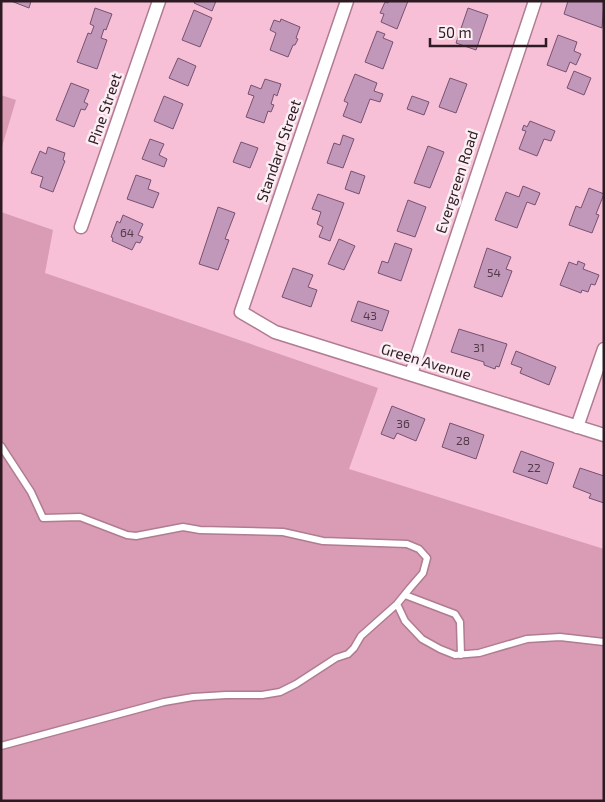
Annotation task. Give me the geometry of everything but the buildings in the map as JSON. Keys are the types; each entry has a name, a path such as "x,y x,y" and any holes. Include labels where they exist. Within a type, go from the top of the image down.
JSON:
{"street":[{"name":"Pine Street","path":"81,227 159,1"},
{"name":"Standard Street","path":"241,312 347,1"},
{"name":"Evergreen Road","path":"411,374 535,1"},
{"name":"Green Avenue","path":"241,312 275,332 604,435"},
{"path":"578,427 604,349"}],"lane":[{"path":"1,446 31,492 43,518 80,517 121,533 136,536 182,527 217,531 283,532 323,541 408,544 419,549 426,558 423,573 397,604 360,636 354,648 348,654 336,658 280,692 262,695 226,694 164,702 1,746"},
{"path":"405,595 456,614 460,622 461,655"},
{"path":"397,604 405,622 422,639 455,655 479,653 528,639 560,637 604,642"}],"shaded area":[{"path":"1,95 16,100 1,150"},
{"path":"1,212 53,230 45,273 378,388 349,469 604,549 604,801 1,801"}]}
